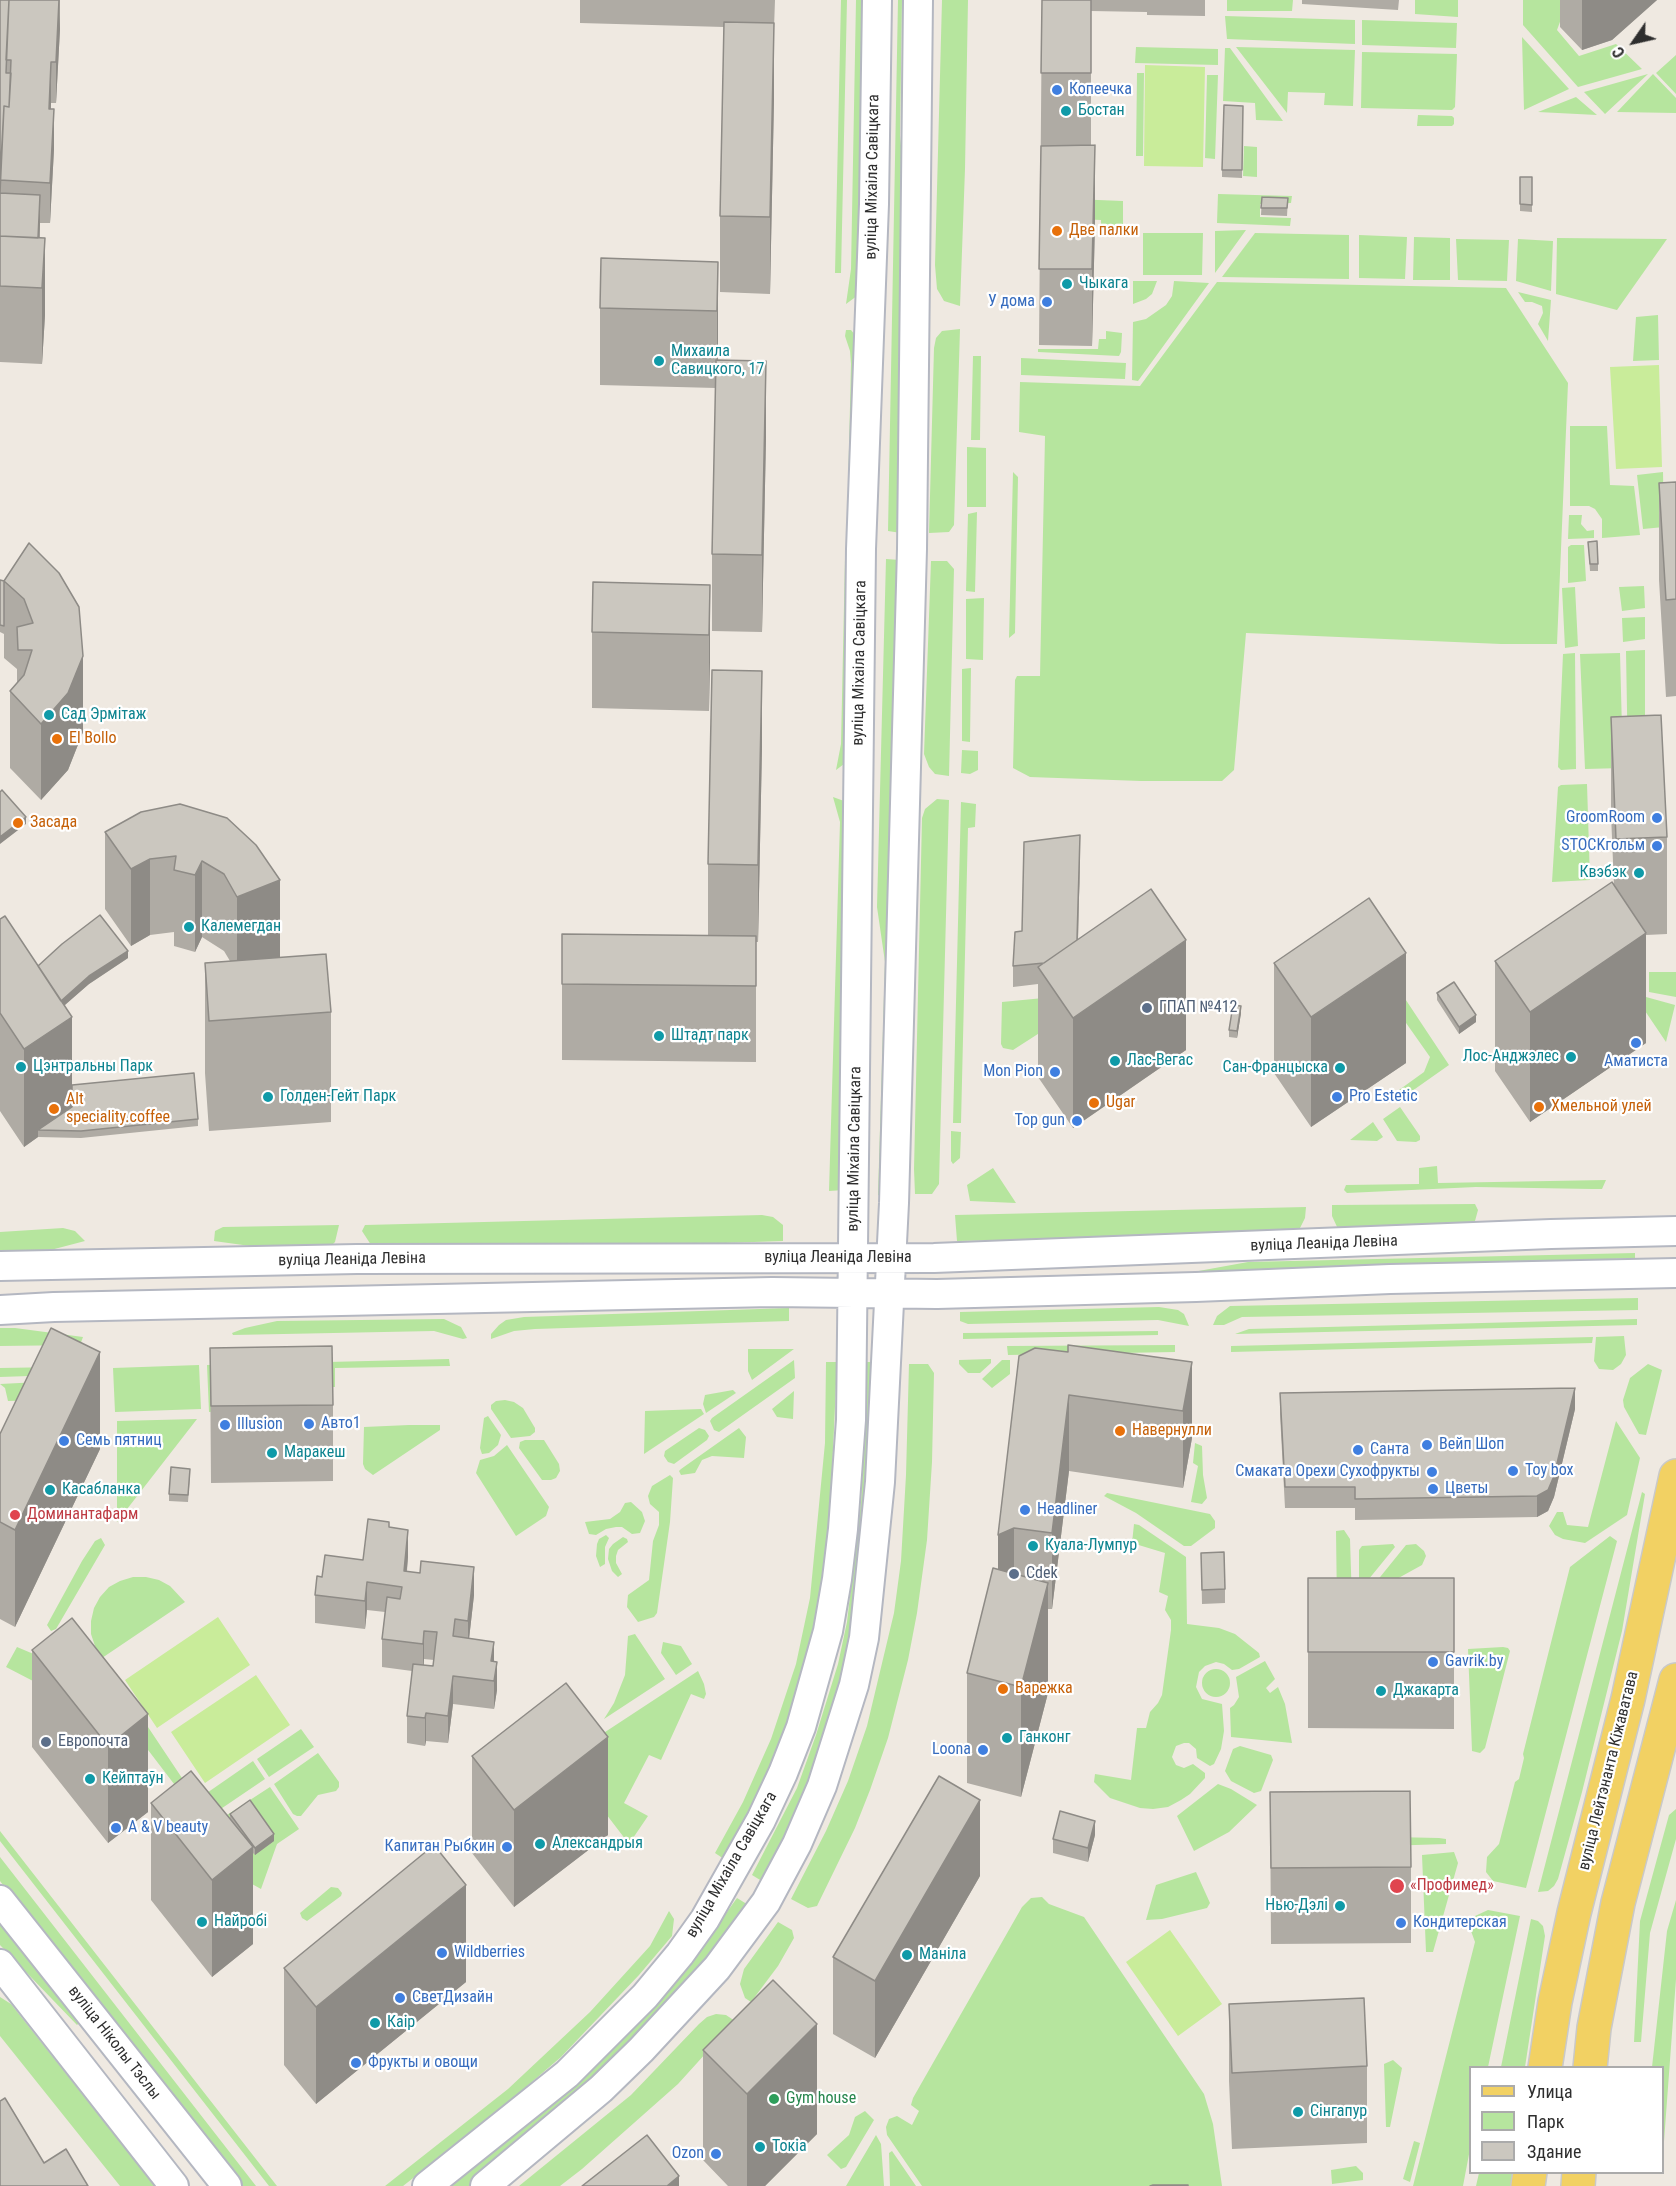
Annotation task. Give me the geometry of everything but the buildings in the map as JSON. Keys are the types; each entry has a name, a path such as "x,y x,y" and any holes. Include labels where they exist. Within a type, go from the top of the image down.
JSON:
{"main road":[{"name":"вуліца Лейтэнанта Кіжаватава","path":"1545,2066 1555,2001 1574,1913 1628,1698 1676,1476"},
{"path":"1590,2066 1594,2028 1618,1903 1676,1680"}],"street":[{"name":"вуліца Міхаіла Савіцкага","path":"427,2186 567,2074 645,1996 680,1954 705,1919 762,1820 801,1727 828,1632 843,1529 851,1420 861,549 874,204 877,0"},
{"path":"485,2186 601,2089 641,2050 704,1982 766,1902 797,1844 822,1786 854,1685 864,1638 880,1482 892,1258 912,549 918,0"},
{"name":"вуліца Леаніда Левіна","path":"0,1266 357,1259 934,1258 1676,1231"},
{"name":"вуліца Леаніда Левіна","path":"0,1310 772,1292 972,1293 1390,1279 1676,1273"},
{"name":"вуліца Ніколы Тэслы","path":"0,1900 227,2186"},
{"path":"0,1964 174,2186"}],"green space":[{"path":"841,0 847,0 841,273 835,273"},
{"path":"856,0 870,0 861,293 846,304 851,269"},
{"path":"898,0 902,0 900,136 907,199 901,533 888,531"},
{"path":"942,0 968,0 960,306 944,301 937,289 935,265"},
{"path":"1227,0 1293,0 1292,11 1227,11"},
{"path":"1415,0 1458,0 1458,17 1415,14"},
{"path":"1523,0 1568,0 1557,30 1579,56 1616,44 1642,69 1578,87 1523,25"},
{"path":"1225,16 1355,20 1355,44 1227,39"},
{"path":"1362,20 1457,23 1456,48 1362,45"},
{"path":"1522,37 1569,89 1524,110"},
{"path":"1136,47 1218,49 1218,65 1135,63"},
{"path":"1236,47 1355,50 1353,106 1324,105 1325,93 1288,92 1287,113"},
{"path":"1225,48 1230,48 1283,121 1256,120 1255,103 1223,101"},
{"path":"1362,52 1457,54 1455,107 1452,110 1361,108"},
{"path":"1676,55 1676,94 1656,73"},
{"path":"1145,65 1205,67 1203,167 1144,166"},
{"path":"1137,73 1144,73 1143,156 1136,156"},
{"path":"1648,74 1605,114 1584,92"},
{"path":"1653,74 1676,98 1676,113 1617,112"},
{"path":"1207,75 1218,75 1215,159 1205,158"},
{"path":"1576,97 1597,115 1538,112"},
{"path":"1418,115 1452,116 1454,124 1452,126 1417,126"},
{"path":"1244,146 1257,147 1257,177 1243,176"},
{"path":"1218,194 1292,196 1291,203 1260,204 1260,217 1291,218 1290,226 1217,223"},
{"path":"1073,199 1123,201 1123,226 1116,230 1101,230 1101,220 1076,219"},
{"path":"1246,230 1215,273 1215,231"},
{"path":"1143,233 1203,233 1202,275 1143,275"},
{"path":"1255,233 1349,235 1349,279 1222,277"},
{"path":"1359,235 1407,237 1405,279 1359,278"},
{"path":"1414,237 1450,238 1450,280 1413,280"},
{"path":"1557,238 1667,239 1617,310 1556,294"},
{"path":"1456,239 1509,240 1507,281 1458,280"},
{"path":"1518,239 1553,241 1551,291 1516,281"},
{"path":"1133,281 1157,281 1152,294 1133,304"},
{"path":"1174,281 1209,283 1138,381 1132,380 1133,322 1146,319 1166,305 1172,296"},
{"path":"1217,282 1506,288 1568,383 1557,644 1501,644 1246,633 1234,770 1222,781 1030,777 1013,768 1015,680 1017,676 1040,676 1045,436 1019,432 1020,382 1140,386"},
{"path":"1518,292 1551,300 1548,341 1538,324 1543,313 1542,306 1525,302"},
{"path":"1658,315 1659,360 1633,361 1636,317"},
{"path":"960,329 954,525 949,532 929,533 934,348 936,338 942,331"},
{"path":"846,330 851,330 859,340 858,533 847,532 851,364 845,336"},
{"path":"1106,331 1122,333 1119,356 1038,352 1038,349 1098,349 1099,339 1106,339"},
{"path":"973,356 981,356 980,440 971,440"},
{"path":"1021,358 1126,363 1125,379 1021,375"},
{"path":"1659,365 1662,467 1616,469 1610,367"},
{"path":"1570,426 1607,426 1610,485 1634,486 1640,535 1602,538 1602,519 1595,509 1589,506 1570,506"},
{"path":"967,447 986,448 986,507 967,507"},
{"path":"1013,472 1018,477 1015,633 1009,638"},
{"path":"1663,472 1664,527 1643,529 1637,475"},
{"path":"977,512 975,592 966,591 968,514"},
{"path":"1569,515 1582,515 1581,524 1587,531 1594,530 1594,538 1568,539"},
{"path":"1584,545 1586,581 1568,583 1568,547"},
{"path":"845,559 856,559 848,761 836,770 841,744"},
{"path":"886,559 900,560 884,1196 878,1195 885,962 877,907"},
{"path":"931,561 947,561 954,569 949,776 935,774 929,767 924,754"},
{"path":"1644,586 1645,608 1622,611 1619,587"},
{"path":"1575,587 1578,646 1565,648 1562,588"},
{"path":"984,598 983,660 966,659 966,599"},
{"path":"1645,617 1645,639 1623,642 1622,618"},
{"path":"1645,650 1645,768 1628,768 1626,651"},
{"path":"1575,653 1576,769 1561,770 1558,767 1563,654"},
{"path":"1620,653 1623,768 1585,769 1580,654"},
{"path":"971,668 970,742 962,741 962,669"},
{"path":"962,750 978,751 978,770 970,774 961,773"},
{"path":"1587,784 1590,880 1552,882 1558,787"},
{"path":"833,797 844,801 844,1190 829,1191 840,822"},
{"path":"937,799 949,800 939,1184 932,1194 915,1194 922,818 925,809"},
{"path":"961,802 976,804 975,827 968,828 961,1123 953,1123"},
{"path":"1649,972 1676,972 1676,997 1649,992"},
{"path":"1390,976 1449,1065 1405,1096 1399,1090 1424,1072 1430,1057 1392,1003"},
{"path":"1111,987 1013,1050 1003,1048 1001,1044 1002,1002 1085,994"},
{"path":"1646,997 1675,1005 1666,1042 1639,1002"},
{"path":"1400,1107 1420,1136 1420,1140 1416,1142 1397,1141 1383,1119"},
{"path":"1373,1122 1383,1137 1377,1141 1350,1140"},
{"path":"951,1131 961,1132 960,1158 953,1164 951,1161"},
{"path":"1437,1166 1438,1183 1606,1180 1602,1189 1476,1187 1347,1193 1344,1190 1346,1185 1419,1184 1419,1168"},
{"path":"993,1168 1016,1203 970,1201 967,1185"},
{"path":"1475,1204 1478,1210 1475,1221 1434,1232 1338,1229 1332,1216 1332,1205"},
{"path":"1306,1207 1305,1218 1299,1230 1286,1234 957,1241 955,1215"},
{"path":"762,1215 773,1217 783,1225 783,1241 638,1246 373,1248 362,1231 365,1225"},
{"path":"339,1225 335,1242 328,1249 301,1253 214,1241 215,1231 223,1227"},
{"path":"63,1228 75,1231 85,1241 43,1252 0,1257 0,1232"},
{"path":"1635,1253 1635,1258 960,1283 959,1278 1193,1272 1248,1262"},
{"path":"1638,1298 1638,1310 1242,1317 1224,1325 1213,1325 1217,1316 1230,1306"},
{"path":"1159,1307 1178,1310 1184,1314 1189,1326 1158,1320 968,1324 960,1321 960,1312"},
{"path":"789,1308 789,1321 535,1329 514,1331 491,1339 491,1334 506,1320 524,1317"},
{"path":"444,1319 461,1327 467,1338 463,1339 434,1331 233,1335 232,1333 277,1321"},
{"path":"1637,1319 1637,1325 1235,1334 1249,1329"},
{"path":"0,1328 83,1337 80,1345 0,1346"},
{"path":"1158,1331 1158,1335 963,1339 963,1333"},
{"path":"1624,1336 1626,1355 1621,1364 1613,1370 1599,1369 1594,1361 1596,1337"},
{"path":"1593,1337 1592,1343 1231,1352 1231,1346"},
{"path":"1175,1345 1175,1352 1008,1355 1007,1346"},
{"path":"748,1349 794,1349 752,1380 748,1371"},
{"path":"449,1359 450,1366 335,1368 335,1387 280,1408 209,1412 207,1365"},
{"path":"991,1359 991,1363 980,1373 968,1373 959,1364 959,1360"},
{"path":"794,1360 795,1378 719,1432 714,1430 710,1421 712,1418"},
{"path":"1002,1360 1010,1360 1010,1374 992,1388 982,1379"},
{"path":"826,1362 837,1362 830,1517 822,1593 812,1641 786,1732 762,1791 724,1859 715,1853 743,1802 771,1739 796,1664 810,1598 825,1443"},
{"path":"865,1362 871,1362 872,1428 856,1600 841,1706 765,1883 752,1875 797,1788 838,1664 847,1622 861,1502 865,1427"},
{"path":"909,1364 928,1364 934,1373 927,1540 917,1613 908,1660 888,1738 870,1790 855,1828 817,1906 808,1908 791,1899 826,1831 848,1781 867,1726 894,1613 901,1561"},
{"path":"1648,1364 1662,1370 1646,1435 1639,1434 1624,1407 1623,1400 1630,1378"},
{"path":"199,1365 201,1409 115,1412 113,1368"},
{"path":"59,1367 59,1375 0,1377 0,1368"},
{"path":"59,1381 53,1400 8,1401 5,1388 0,1384"},
{"path":"733,1390 736,1393 706,1413 703,1404 705,1395"},
{"path":"794,1391 793,1419 777,1417 772,1409"},
{"path":"496,1401 514,1402 523,1408 535,1432 530,1436 511,1438 491,1409 491,1405"},
{"path":"701,1409 704,1414 644,1454 645,1411"},
{"path":"488,1416 501,1435 498,1445 489,1453 482,1454 480,1448 484,1418"},
{"path":"197,1419 117,1522 117,1421"},
{"path":"1616,1421 1640,1458 1627,1515 1585,1543 1563,1539 1555,1535 1549,1526 1557,1512 1563,1512 1567,1525 1588,1527"},
{"path":"440,1425 440,1430 373,1475 365,1469 363,1464 364,1427"},
{"path":"699,1428 705,1430 709,1436 707,1440 674,1464 668,1462 664,1456 665,1451"},
{"path":"739,1428 746,1437 744,1458 712,1456 702,1460 695,1473 681,1475 679,1471 681,1469"},
{"path":"544,1440 559,1464 560,1471 556,1478 542,1480 519,1448 520,1442"},
{"path":"1195,1443 1202,1446 1207,1498 1202,1504 1191,1502 1198,1466 1193,1463"},
{"path":"507,1445 549,1507 546,1516 516,1536 476,1473 480,1460 494,1456"},
{"path":"670,1475 673,1478 670,1522 657,1613 654,1617 638,1622 627,1607 628,1595 649,1580 653,1541 659,1525 659,1512 650,1504 648,1496 652,1486"},
{"path":"1642,1492 1645,1494 1622,1631 1582,1792 1558,1879 1548,1891 1538,1892"},
{"path":"1107,1493 1210,1514 1215,1521 1215,1528 1191,1546 1184,1546 1136,1513 1104,1496"},
{"path":"631,1502 642,1512 645,1521 640,1533 632,1534 622,1527 616,1527 606,1529 596,1535 589,1534 585,1522 610,1519 620,1512 625,1503"},
{"path":"1134,1524 1139,1525 1186,1557 1187,1624 1219,1628 1235,1634 1259,1653 1260,1657 1239,1669 1232,1670 1216,1662 1205,1666 1199,1672 1196,1687 1202,1699 1222,1704 1224,1731 1221,1749 1214,1764 1210,1766 1197,1758 1196,1749 1189,1743 1176,1746 1172,1757 1176,1765 1184,1768 1193,1764 1205,1773 1205,1778 1181,1800 1168,1807 1153,1809 1140,1808 1110,1798 1094,1782 1095,1774 1131,1780 1137,1728 1146,1728 1150,1712 1162,1695 1171,1630 1171,1620 1165,1610 1168,1596 1159,1592 1165,1553 1132,1543"},
{"path":"1344,1530 1350,1539 1352,1603 1337,1607 1336,1531"},
{"path":"606,1535 609,1538 605,1547 605,1564 600,1567 596,1556 597,1544 599,1539"},
{"path":"1610,1536 1617,1541 1526,1888 1493,1881 1486,1872 1487,1857 1499,1844 1515,1782 1519,1779 1523,1754 1570,1567"},
{"path":"623,1537 628,1542 618,1550 616,1556 616,1563 622,1574 618,1577 612,1571 608,1559 609,1549"},
{"path":"101,1538 105,1545 56,1629 51,1631 47,1625 82,1561 95,1541"},
{"path":"1393,1544 1395,1547 1364,1585 1359,1583 1359,1550 1362,1546"},
{"path":"1416,1544 1426,1556 1422,1565 1375,1591 1372,1587 1406,1545"},
{"path":"133,1577 159,1580 170,1586 185,1602 102,1658 91,1634 94,1608 109,1587"},
{"path":"218,1617 250,1665 157,1728 125,1680"},
{"path":"635,1634 665,1679 604,1719 614,1703 625,1675 628,1636"},
{"path":"663,1642 681,1646 692,1664 676,1675 661,1653"},
{"path":"17,1647 43,1658 33,1681 6,1667"},
{"path":"1503,1647 1510,1651 1485,1748 1480,1753 1472,1751 1468,1649"},
{"path":"1265,1661 1275,1679 1266,1688 1270,1693 1278,1687 1285,1704 1292,1743 1231,1737 1230,1708 1239,1697 1236,1677"},
{"path":"108,1667 192,1793 184,1797 93,1678"},
{"path":"1216,1669 1226,1673 1230,1683 1226,1693 1216,1697 1206,1693 1202,1683 1206,1673"},
{"path":"698,1671 704,1684 706,1694 704,1699 691,1694 661,1760 649,1755 624,1803 648,1816 629,1844 564,1759"},
{"path":"256,1675 290,1725 205,1783 171,1732"},
{"path":"301,1729 314,1747 269,1777 257,1759"},
{"path":"1240,1746 1271,1755 1273,1760 1261,1791 1254,1793 1231,1781 1225,1771 1233,1749"},
{"path":"318,1753 339,1782 339,1787 336,1791 318,1795 301,1816 297,1816 293,1814 274,1784"},
{"path":"253,1761 265,1779 203,1821 191,1804"},
{"path":"1218,1784 1257,1805 1229,1832 1194,1851 1177,1816"},
{"path":"270,1787 299,1829 277,1844 261,1889 252,1884 207,1828"},
{"path":"1676,1809 1676,1839 1650,1933 1641,2042 1634,2042 1640,1921 1669,1815"},
{"path":"0,1831 277,2186 269,2186 0,1841"},
{"path":"1346,1836 1439,1838 1446,1839 1446,1844 1354,1847"},
{"path":"1454,1852 1458,1863 1433,1952 1426,1952 1422,1855"},
{"path":"0,1857 256,2186 238,2186 0,1881"},
{"path":"1196,1872 1210,1903 1207,1908 1162,1919 1146,1920 1156,1885"},
{"path":"331,1887 338,1888 342,1893 341,1896 307,1921 302,1918 300,1913"},
{"path":"1042,1897 1049,1904 1084,1917 1204,2094 1213,2124 1222,2186 922,2186 887,2135 886,2127 889,2119 897,2116 912,2125 919,2111 911,2105 913,2098 1022,1907 1031,1898"},
{"path":"737,1898 750,1906 663,2020 475,2186 449,2186 547,2108 599,2063 650,2011 688,1966"},
{"path":"1676,1900 1676,1979 1664,2141 1664,2066 1652,2066 1667,1931"},
{"path":"1488,1910 1520,1916 1488,2066 1469,2066 1469,2154 1463,2186 1413,2186 1475,1942 1471,1923 1475,1916"},
{"path":"669,1911 674,1919 672,1936 639,1975 561,2057 491,2117 403,2186 385,2186 508,2089 590,2012 650,1946"},
{"path":"0,1919 81,2021 77,2025 0,1945"},
{"path":"1531,1919 1543,1926 1545,1936 1525,2066 1501,2066"},
{"path":"778,1922 792,1930 794,1938 778,1966 751,2002 745,1998 740,1984 744,1969"},
{"path":"1170,1930 1222,2004 1178,2036 1126,1962"},
{"path":"0,1997 11,2004 155,2186 120,2186 0,2036"},
{"path":"716,2014 726,2015 735,2021 678,2084 582,2169 560,2186 519,2186 631,2095 699,2024 707,2017"},
{"path":"1393,2060 1402,2068 1390,2127 1386,2127 1384,2064"},
{"path":"865,2111 874,2120 846,2167 841,2169 827,2155 849,2135 855,2117"},
{"path":"876,2135 881,2144 884,2186 846,2186"},
{"path":"1414,2141 1420,2143 1410,2182 1403,2179"},
{"path":"892,2151 916,2186 890,2186 889,2153"},
{"path":"1356,2166 1363,2173 1363,2180 1332,2184 1331,2170"},
{"path":"1479,2174 1514,2174 1512,2186 1476,2186"}],"place":[{"name":"Копеечка","path":"1057,90"},
{"name":"Бостан","path":"1066,111"},
{"name":"Две палки","path":"1057,231"},
{"name":"Чыкага","path":"1067,284"},
{"name":"У дома","path":"1047,302"},
{"name":"Михаила Савицкого, 17","path":"659,361"},
{"name":"Сад Эрмітаж","path":"49,715"},
{"name":"El Bollo","path":"57,739"},
{"name":"GroomRoom","path":"1657,818"},
{"name":"Засада","path":"18,823"},
{"name":"STOCKгольм","path":"1657,846"},
{"name":"Квэбэк","path":"1639,873"},
{"name":"Калемегдан","path":"189,927"},
{"name":"ГПАП №412","path":"1147,1008"},
{"name":"Штадт парк","path":"659,1036"},
{"name":"Аматиста","path":"1636,1043"},
{"name":"Лос-Анджэлес","path":"1571,1057"},
{"name":"Лас-Вегас","path":"1115,1061"},
{"name":"Цэнтральны Парк","path":"21,1067"},
{"name":"Сан-Францыска","path":"1340,1068"},
{"name":"Mon Pion","path":"1055,1072"},
{"name":"Голден-Гейт Парк","path":"268,1097"},
{"name":"Pro Estetic","path":"1337,1097"},
{"name":"Ugar","path":"1094,1103"},
{"name":"Хмельной улей","path":"1539,1107"},
{"name":"Alt speciality.coffee","path":"54,1109"},
{"name":"Top gun","path":"1077,1121"},
{"name":"Авто1","path":"309,1424"},
{"name":"Illusion","path":"225,1425"},
{"name":"Навернулли","path":"1120,1431"},
{"name":"Семь пятниц","path":"64,1441"},
{"name":"Вейп Шоп","path":"1427,1445"},
{"name":"Санта","path":"1358,1450"},
{"name":"Маракеш","path":"272,1453"},
{"name":"Toy box","path":"1513,1471"},
{"name":"Смаката Орехи Сухофрукты","path":"1432,1472"},
{"name":"Цветы","path":"1433,1489"},
{"name":"Касабланка","path":"50,1490"},
{"name":"Headliner","path":"1025,1510"},
{"name":"Доминантафарм","path":"15,1515"},
{"name":"Куала-Лумпур","path":"1033,1546"},
{"name":"Cdek","path":"1014,1574"},
{"name":"Gavrik.by","path":"1433,1662"},
{"name":"Варежка","path":"1003,1689"},
{"name":"Джакарта","path":"1381,1691"},
{"name":"Ганконг","path":"1007,1738"},
{"name":"Европочта","path":"46,1742"},
{"name":"Loona","path":"983,1750"},
{"name":"Кейптаўн","path":"90,1779"},
{"name":"A & V beauty","path":"116,1828"},
{"name":"Александрыя","path":"540,1844"},
{"name":"Капитан Рыбкин","path":"507,1847"},
{"name":"«Профимед»","path":"1397,1886"},
{"name":"Нью-Дэлі","path":"1340,1906"},
{"name":"Найробі","path":"202,1922"},
{"name":"Кондитерская","path":"1401,1923"},
{"name":"Wildberries","path":"442,1953"},
{"name":"Маніла","path":"907,1955"},
{"name":"СветДизайн","path":"400,1998"},
{"name":"Каір","path":"375,2023"},
{"name":"Фрукты и овощи","path":"356,2063"},
{"name":"Gym house","path":"774,2099"},
{"name":"Сінгапур","path":"1298,2112"},
{"name":"Токіа","path":"760,2147"},
{"name":"Ozon","path":"716,2154"}]}
